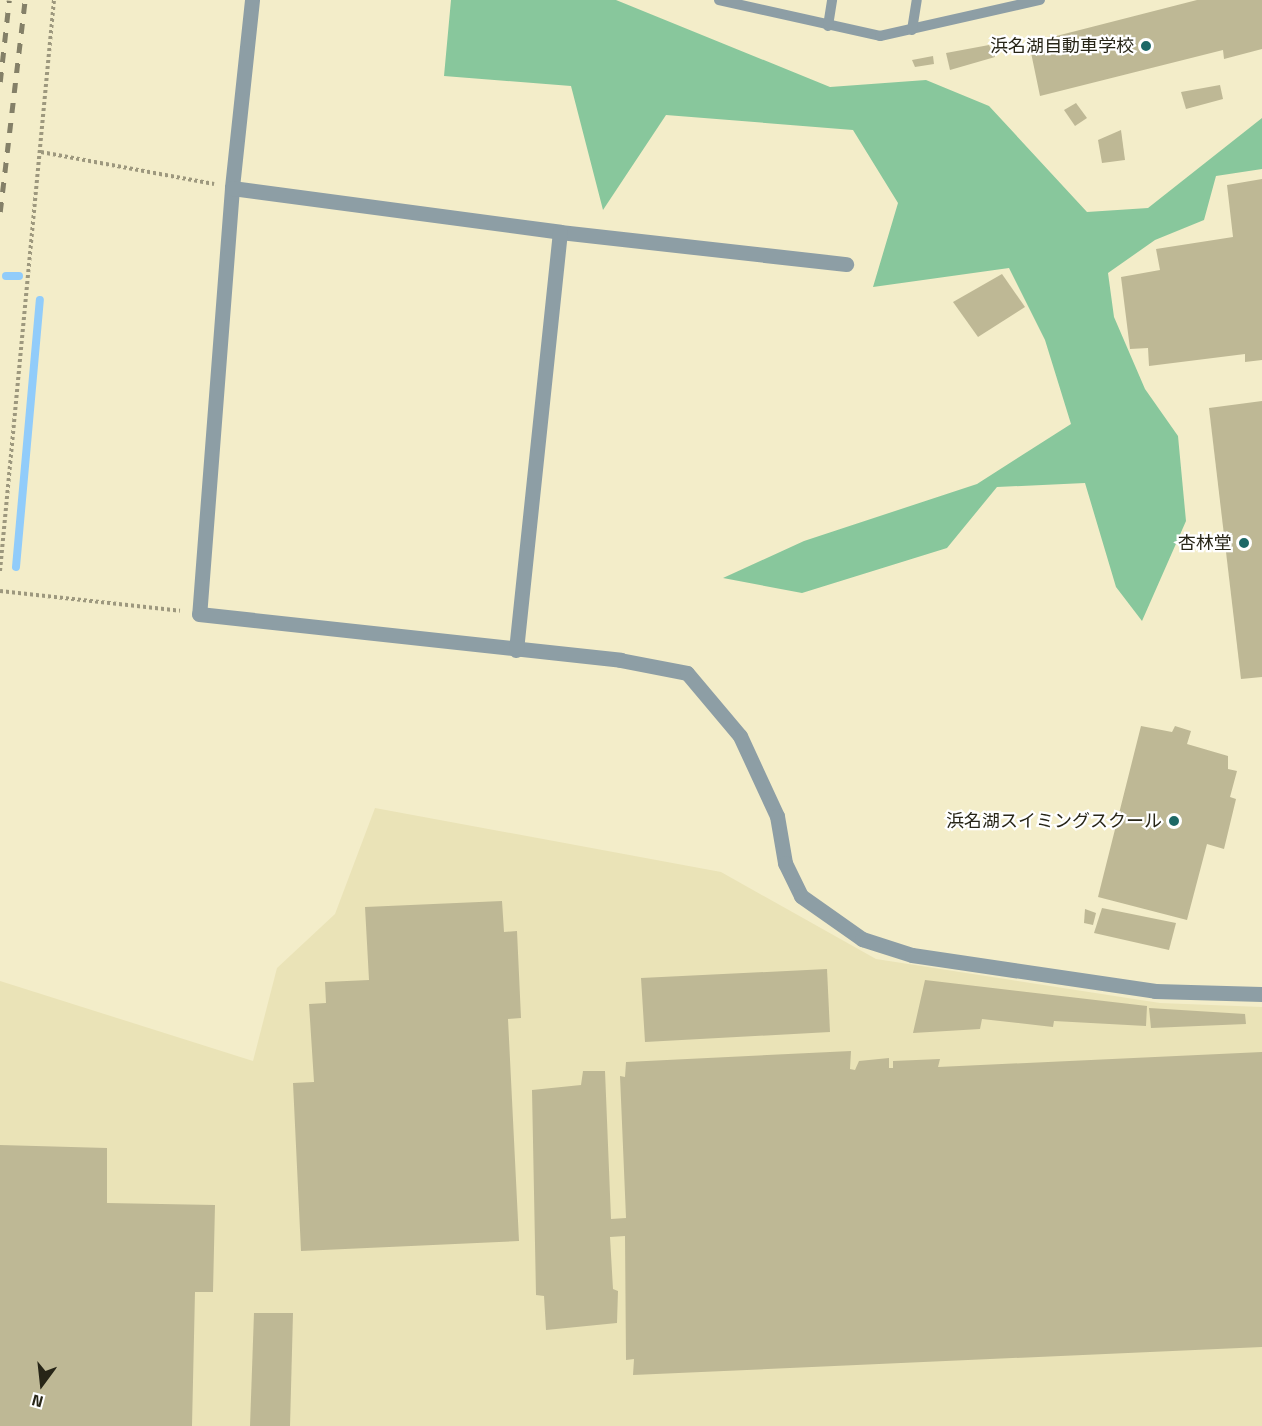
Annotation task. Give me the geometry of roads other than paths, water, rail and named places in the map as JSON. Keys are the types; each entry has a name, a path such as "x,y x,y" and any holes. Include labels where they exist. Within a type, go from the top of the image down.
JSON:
{"street":[{"path":"252,0 232,188 199,614 620,660 687,673 740,736 777,816 785,863 801,896 862,939 912,955 1155,991 1262,994"},
{"path":"232,188 560,232 846,264"},
{"path":"516,650 560,232"}],"lane":[{"path":"719,0 880,36 1015,3 1040,0"},
{"path":"747,7 757,0"},
{"path":"828,26 832,0"},
{"path":"912,30 917,0"}],"waterway":[{"path":"6,276 19,276"},
{"path":"16,567 40,300"}],"railway":[{"path":"0,82 9,0"},
{"path":"0,212 25,0"}],"place":[{"name":"浜名湖自動車学校","path":"1146,46"},
{"name":"杏林堂","path":"1244,543"},
{"name":"浜名湖スイミングスクール","path":"1174,821"}]}
